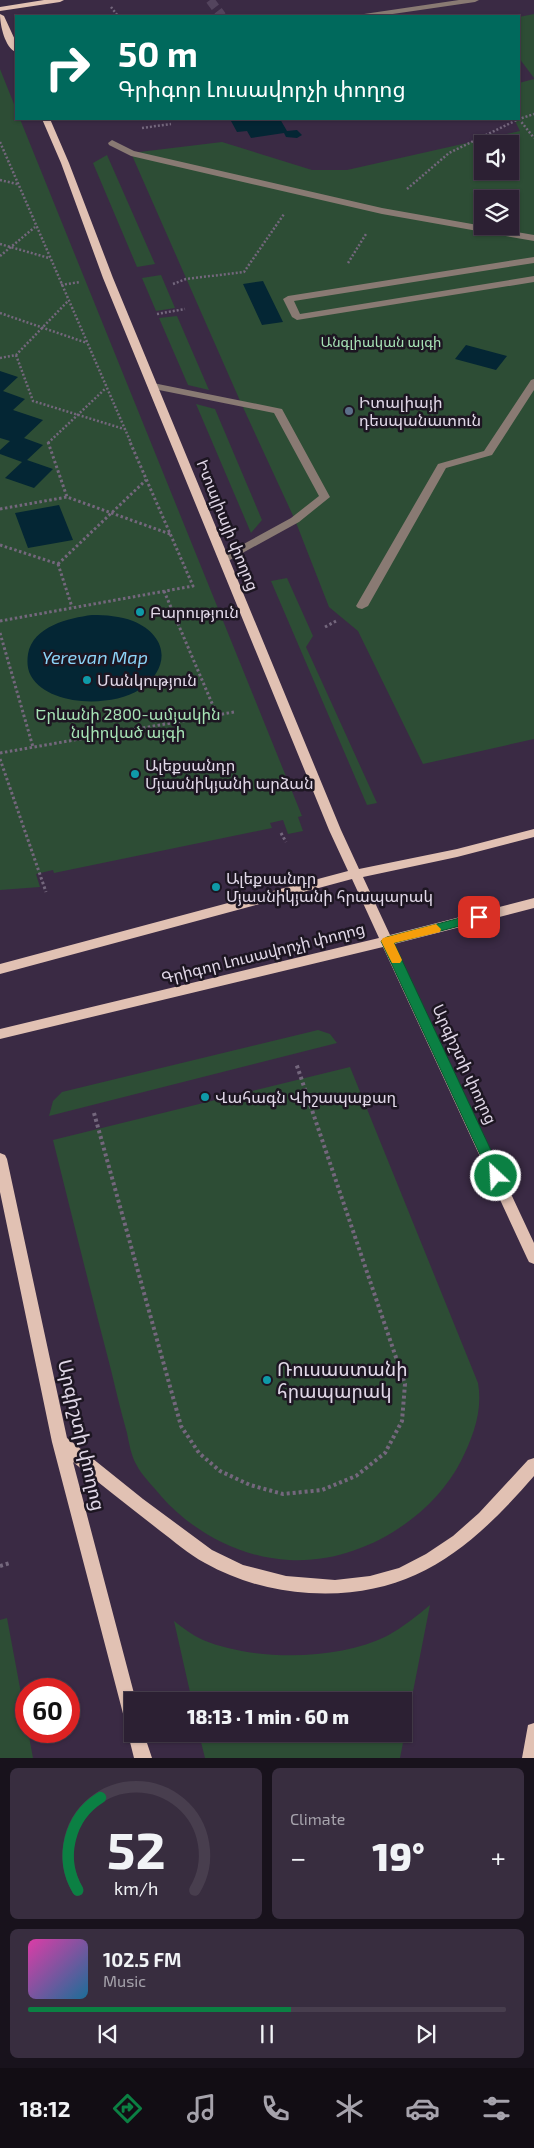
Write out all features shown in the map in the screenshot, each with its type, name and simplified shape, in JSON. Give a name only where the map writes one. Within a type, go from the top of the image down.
[{"type":"main road","points":[[0,9],[60,0]]},
{"type":"main road","points":[[0,16],[15,48]]},
{"type":"main road","name":"Իտալիայի փողոց","points":[[46,120],[335,830],[387,941]]},
{"type":"main road","points":[[0,969],[355,874],[457,853],[534,834]]},
{"type":"main road","name":"Գրիգոր Լուսավորչի փողոց","points":[[0,1034],[387,941],[534,903]]},
{"type":"main road","name":"Արգիշտի փողոց","points":[[387,941],[534,1258]]},
{"type":"main road","name":"Արգիշտի փողոց","points":[[0,1159],[60,1442],[125,1692]]},
{"type":"main road","points":[[60,1442],[150,1514],[213,1559],[257,1576],[317,1588],[370,1585],[419,1567],[462,1539],[483,1522],[504,1501],[534,1464]]},
{"type":"main road","points":[[531,1758],[534,1731]]},
{"type":"main road","points":[[138,1742],[143,1758]]},
{"type":"street","points":[[422,0],[428,7]]},
{"type":"street","points":[[371,15],[475,0]]},
{"type":"street","points":[[112,143],[131,152],[300,192],[382,210],[534,238]]},
{"type":"street","points":[[534,260],[288,299],[297,317],[534,279]]},
{"type":"street","points":[[362,606],[442,466],[488,453],[534,382]]},
{"type":"street","points":[[153,386],[278,411],[325,497],[295,520],[224,560]]},
{"type":"path","points":[[111,7],[117,15]]},
{"type":"path","points":[[520,120],[534,138]]},
{"type":"path","points":[[137,128],[171,124]]},
{"type":"path","points":[[0,142],[193,586],[0,621]]},
{"type":"path","points":[[0,159],[6,155]]},
{"type":"path","points":[[0,180],[17,184]]},
{"type":"path","points":[[173,284],[186,280],[244,272],[300,192]]},
{"type":"path","points":[[0,256],[36,226]]},
{"type":"path","points":[[0,244],[50,258]]},
{"type":"path","points":[[61,285],[68,284]]},
{"type":"path","points":[[0,358],[16,355],[68,301]]},
{"type":"path","points":[[0,308],[1,313],[87,343]]},
{"type":"path","points":[[158,314],[185,310]]},
{"type":"path","points":[[16,355],[33,401],[124,429]]},
{"type":"path","points":[[67,497],[48,442],[106,388]]},
{"type":"path","points":[[58,564],[146,480]]},
{"type":"path","points":[[0,508],[67,497],[170,534]]},
{"type":"path","points":[[0,545],[58,564]]},
{"type":"path","points":[[58,564],[72,607]]},
{"type":"path","points":[[164,591],[217,715]]},
{"type":"path","points":[[0,633],[33,747]]},
{"type":"path","points":[[0,753],[234,712]]},
{"type":"path","points":[[0,759],[46,892]]},
{"type":"path","points":[[281,832],[286,842]]},
{"type":"path","points":[[94,1113],[181,1426],[200,1452],[220,1471],[250,1485],[283,1494],[322,1490],[356,1476],[385,1453],[402,1421],[405,1384],[296,1063]]},
{"type":"path","points":[[0,1566],[10,1563]]},
{"type":"green space","points":[[534,14],[534,78],[520,59],[520,17]]},
{"type":"green space","name":"Երևանի 2800-ամյակին նվիրված այգի","points":[[0,69],[15,106],[15,120],[20,120],[302,816],[298,817],[303,831],[288,834],[283,820],[270,823],[272,828],[54,873],[53,870],[36,874],[40,887],[0,890]]},
{"type":"green space","name":"Անգլիական այգի","points":[[534,79],[534,739],[423,764],[358,631],[329,607],[295,520],[241,403],[131,153],[222,142],[312,170],[347,170],[474,141],[474,180],[519,180],[519,135],[502,135],[520,131],[514,120],[520,120],[520,83]]},
{"type":"green space","points":[[107,155],[155,264],[137,267],[93,163]]},
{"type":"green space","points":[[161,275],[175,308],[156,311],[142,278]]},
{"type":"green space","points":[[177,316],[209,390],[188,385],[159,318]]},
{"type":"green space","points":[[196,404],[215,409],[262,520],[251,533]]},
{"type":"green space","points":[[287,578],[313,636],[306,647],[377,803],[367,805],[271,581]]},
{"type":"green space","points":[[318,1030],[330,1034],[337,1043],[49,1116],[53,1101],[62,1092]]},
{"type":"green space","points":[[350,1067],[478,1383],[478,1414],[473,1433],[461,1461],[447,1483],[431,1502],[411,1520],[365,1546],[340,1555],[315,1559],[289,1560],[271,1558],[219,1541],[187,1521],[161,1496],[141,1473],[136,1464],[130,1449],[53,1140]]},
{"type":"green space","points":[[430,1605],[412,1697],[412,1692],[190,1692],[174,1621],[199,1638],[223,1647],[270,1655],[295,1655],[320,1654],[367,1644],[387,1636]]},
{"type":"green space","points":[[7,1618],[18,1678],[15,1678],[15,1743],[30,1743],[33,1758],[0,1758],[0,1620]]},
{"type":"green space","points":[[201,1742],[403,1742],[400,1758],[205,1758]]},
{"type":"water","points":[[281,120],[287,131],[297,130],[302,135],[297,138],[286,137],[284,133],[251,138],[247,131],[237,132],[231,121]]},
{"type":"water","points":[[263,281],[283,322],[262,325],[243,284]]},
{"type":"water","points":[[466,345],[507,356],[496,370],[455,359]]},
{"type":"water","points":[[0,371],[18,377],[3,391],[25,399],[13,410],[43,420],[24,438],[43,445],[27,460],[53,469],[34,488],[5,478],[22,462],[0,454],[0,450],[10,441],[0,438]]},
{"type":"water","points":[[59,505],[73,540],[28,548],[15,513]]},
{"type":"water","name":"Yerevan Map","points":[[92,615],[123,618],[145,627],[154,635],[162,653],[161,663],[157,672],[139,690],[127,696],[113,699],[82,701],[66,699],[52,694],[40,686],[31,676],[28,654],[31,644],[44,630],[53,625],[73,618]]},
{"type":"tunnel","points":[[210,0],[221,15]]},
{"type":"slow traffic","points":[[396,960],[387,941],[436,929]]},
{"type":"place","name":"Իտալիայի դեսպանատուն","points":[[349,411]]},
{"type":"place","name":"Բարություն","points":[[140,612]]},
{"type":"place","name":"Մանկություն","points":[[87,680]]},
{"type":"place","name":"Ալեքսանդր Մյասնիկյանի արձան","points":[[135,774]]},
{"type":"place","name":"Ալեքսանդր Մյասնիկյանի հրապարակ","points":[[216,887]]},
{"type":"place","name":"Վահագն Վիշապաքաղ","points":[[205,1097]]},
{"type":"place","name":"Ռուսաստանի հրապարակ","points":[[267,1380]]},
{"type":"route","points":[[479,917],[387,941],[496,1176]]}]
